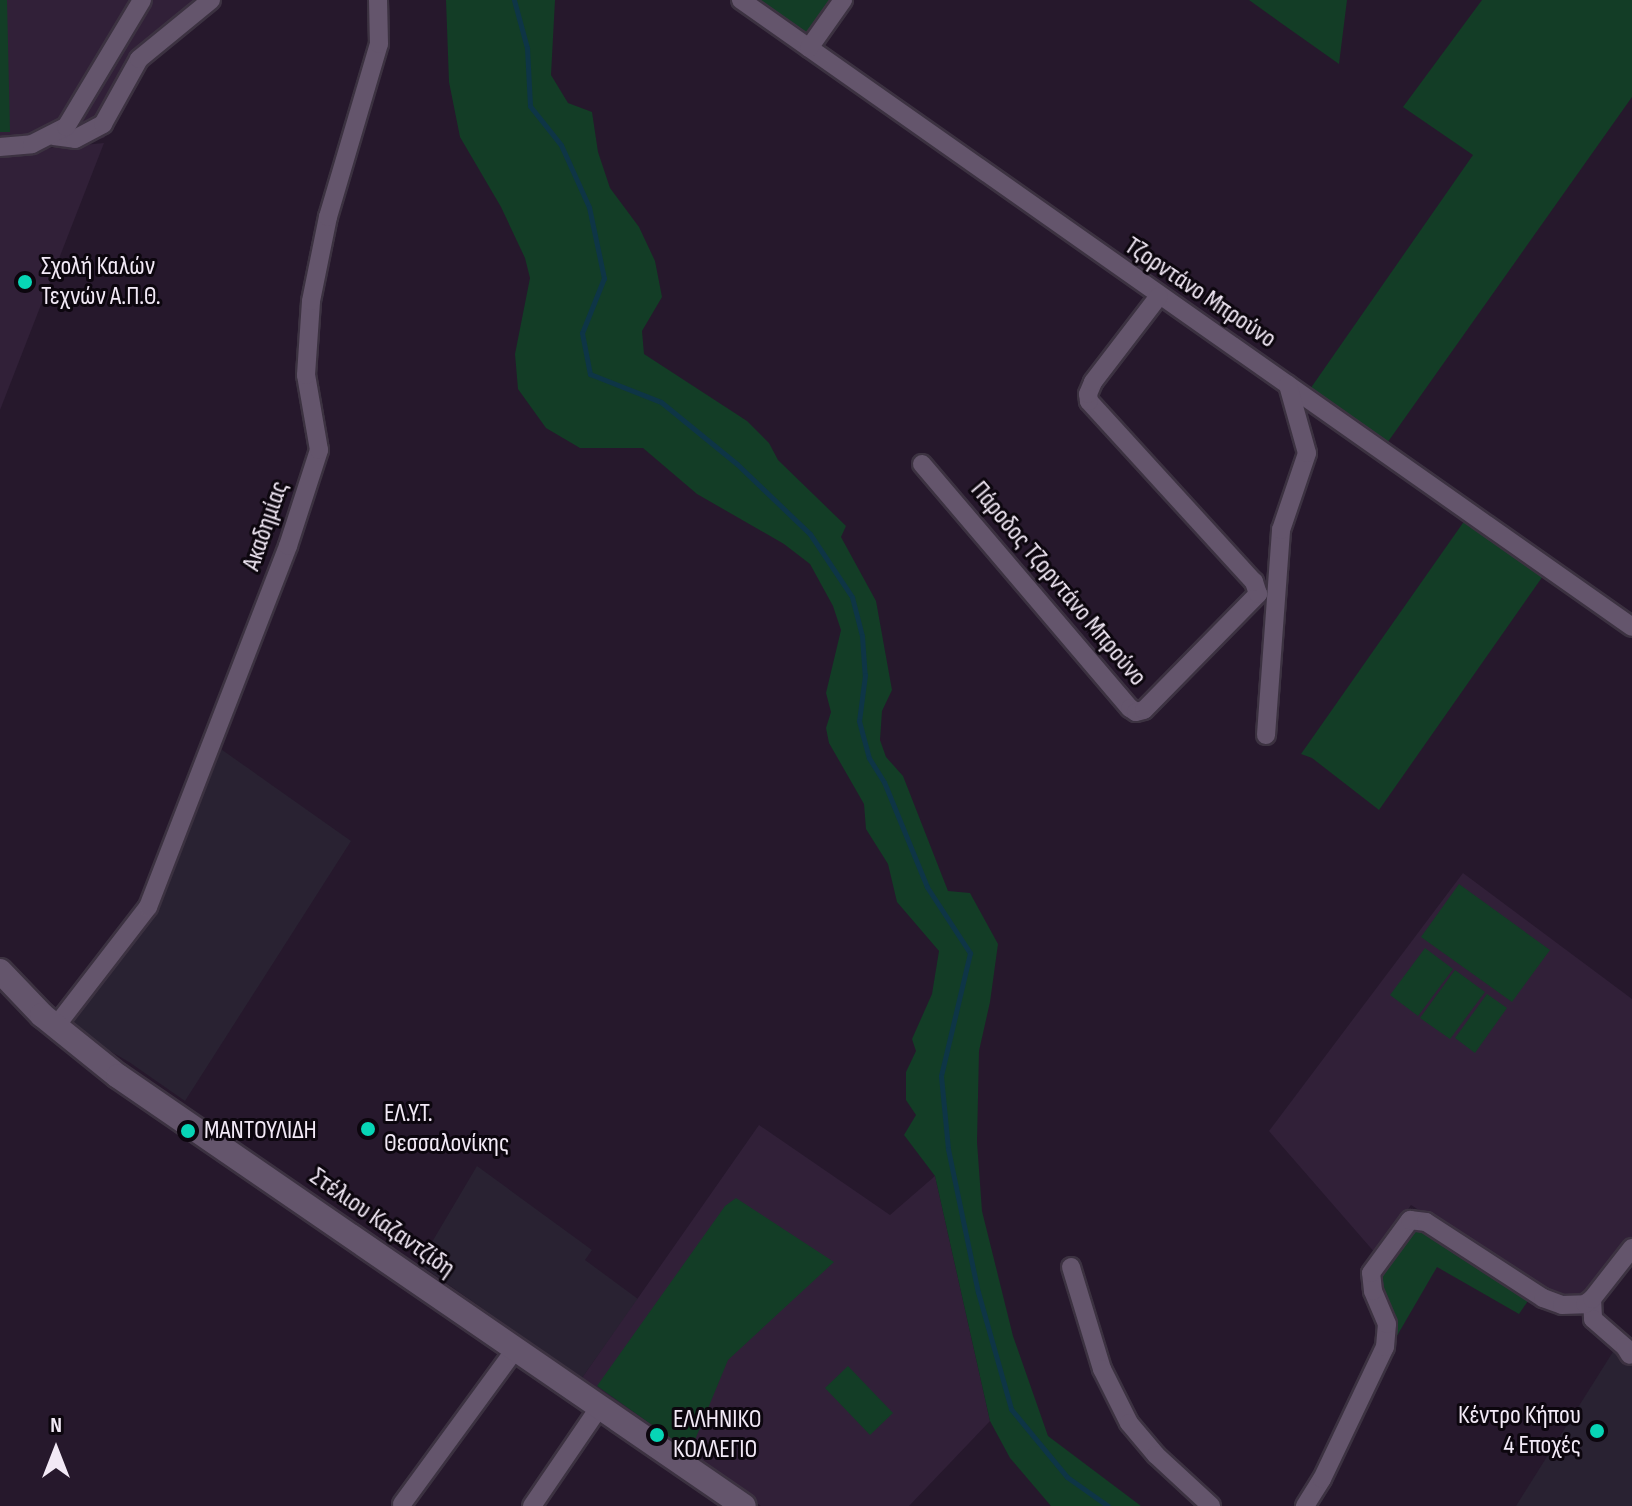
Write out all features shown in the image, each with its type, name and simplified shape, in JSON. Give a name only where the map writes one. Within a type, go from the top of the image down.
[{"type":"main road","name":"Στέλιου Καζαντζίδη","points":[[0,971],[56,1026],[118,1076],[601,1405],[742,1506]]},
{"type":"street","points":[[0,147],[32,144],[54,136],[66,127],[142,0]]},
{"type":"street","points":[[54,136],[75,139],[103,124],[139,59],[211,0]]},
{"type":"street","name":"Ακαδημίας","points":[[56,1026],[148,907],[288,546],[319,450],[306,375],[311,301],[328,217],[379,44],[378,0]]},
{"type":"street","name":"Τζορντάνο Μπρούνο","points":[[741,0],[1632,627]]},
{"type":"street","points":[[809,48],[843,0]]},
{"type":"street","name":"Πάροδος Τζορντάνο Μπρούνο","points":[[922,464],[1130,708],[1144,710],[1258,594],[1254,582],[1089,401],[1088,394],[1093,382],[1159,296]]},
{"type":"street","points":[[1266,735],[1281,530],[1307,453],[1288,385]]},
{"type":"street","points":[[1305,1506],[1322,1479],[1385,1347],[1387,1324],[1373,1291],[1371,1273],[1410,1220],[1426,1222],[1543,1298],[1562,1305],[1585,1304],[1592,1299],[1632,1248]]},
{"type":"street","points":[[1071,1267],[1098,1358],[1129,1423],[1156,1455],[1211,1506]]},
{"type":"street","points":[[1592,1299],[1593,1319],[1630,1355]]},
{"type":"street","points":[[402,1504],[516,1348]]},
{"type":"street","points":[[532,1506],[601,1405]]},
{"type":"shaded area","points":[[0,0],[219,0],[145,61],[104,138],[75,143],[0,141]]},
{"type":"shaded area","name":"Σχολή Καλών Τεχνών Α.Π.Θ.","points":[[104,143],[0,410],[0,153]]},
{"type":"shaded area","points":[[218,747],[351,841],[185,1101],[129,1062],[68,1027],[158,907]]},
{"type":"shaded area","points":[[1463,873],[1632,999],[1632,1241],[1582,1300],[1551,1294],[1411,1205],[1376,1254],[1269,1131]]},
{"type":"shaded area","points":[[759,1125],[890,1215],[935,1176],[990,1421],[909,1506],[761,1506],[582,1378]]},
{"type":"shaded area","points":[[477,1166],[592,1250],[585,1260],[638,1299],[582,1378],[419,1264]]},
{"type":"shaded area","name":"Κέντρο Κήπου 4 Εποχές","points":[[1616,1347],[1632,1357],[1632,1506],[1516,1506]]},
{"type":"green space","points":[[0,0],[7,0],[10,132],[0,132]]},
{"type":"green space","points":[[446,0],[555,0],[551,75],[568,103],[592,112],[598,152],[610,188],[639,227],[655,261],[662,297],[642,331],[644,354],[747,421],[769,443],[778,460],[846,526],[841,537],[876,601],[892,690],[882,711],[880,740],[886,757],[903,776],[948,891],[970,893],[998,944],[979,1051],[977,1142],[982,1211],[1013,1336],[1048,1436],[1141,1506],[1051,1506],[1010,1458],[990,1421],[935,1176],[904,1135],[916,1115],[906,1100],[906,1072],[916,1051],[912,1039],[932,994],[939,951],[897,902],[888,864],[866,829],[864,804],[829,743],[826,728],[831,712],[826,693],[841,630],[833,606],[810,564],[784,544],[697,494],[643,448],[580,448],[546,428],[518,389],[515,354],[530,278],[525,258],[501,207],[460,137],[449,82]]},
{"type":"green space","points":[[751,0],[838,0],[810,40]]},
{"type":"green space","points":[[1249,0],[1347,0],[1339,64],[1281,23]]},
{"type":"green space","points":[[1482,0],[1632,0],[1632,97],[1385,446],[1308,392],[1473,155],[1403,107]]},
{"type":"green space","points":[[1465,520],[1543,576],[1379,810],[1312,758],[1301,754]]},
{"type":"green space","points":[[1459,884],[1550,950],[1512,1002],[1421,937]]},
{"type":"green space","points":[[1425,948],[1453,969],[1418,1016],[1390,995]]},
{"type":"green space","points":[[1455,970],[1485,992],[1450,1039],[1420,1018]]},
{"type":"green space","points":[[1487,994],[1507,1008],[1475,1053],[1455,1038]]},
{"type":"green space","points":[[736,1198],[834,1262],[728,1360],[690,1452],[597,1386],[725,1206]]},
{"type":"green space","points":[[1416,1224],[1530,1298],[1519,1314],[1437,1267],[1394,1341],[1396,1325],[1377,1272]]},
{"type":"green space","points":[[848,1366],[893,1413],[870,1435],[825,1388]]},
{"type":"waterway","points":[[514,0],[527,48],[530,106],[561,145],[589,207],[604,278],[582,333],[590,374],[661,402],[737,464],[810,534],[852,597],[862,636],[865,675],[859,721],[869,758],[884,782],[927,887],[970,953],[941,1076],[948,1149],[978,1292],[1011,1409],[1067,1477],[1108,1506]]},
{"type":"place","name":"Σχολή Καλών Τεχνών Α.Π.Θ.","points":[[25,282]]},
{"type":"place","name":"ΕΛ.Υ.Τ. Θεσσαλονίκης","points":[[368,1129]]},
{"type":"place","name":"ΜΑΝΤΟΥΛΙΔΗ","points":[[188,1131]]},
{"type":"place","name":"Κέντρο Κήπου 4 Εποχές","points":[[1597,1431]]},
{"type":"place","name":"ΕΛΛΗΝΙΚΟ ΚΟΛΛΕΓΙΟ","points":[[657,1435]]}]
